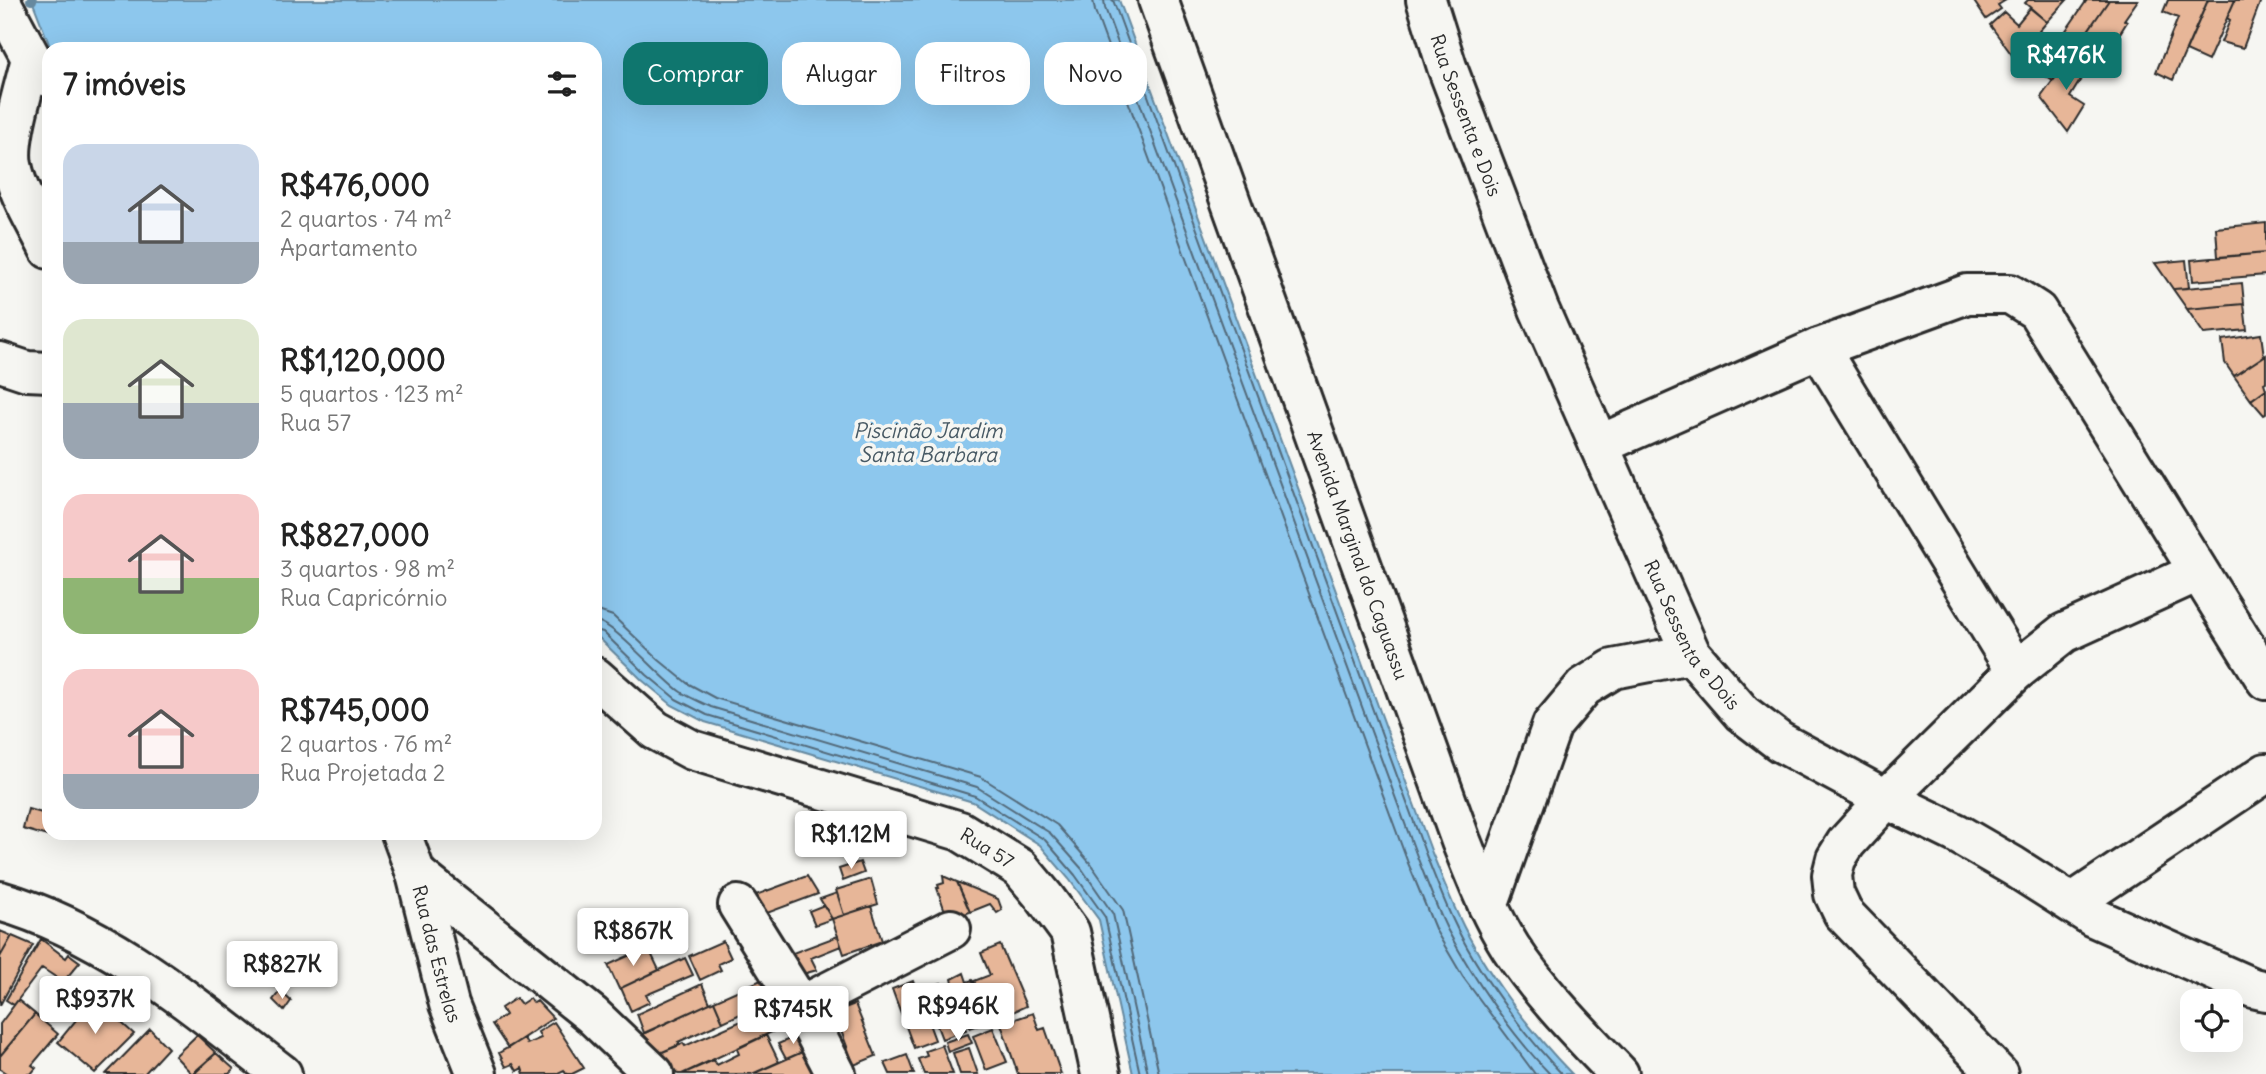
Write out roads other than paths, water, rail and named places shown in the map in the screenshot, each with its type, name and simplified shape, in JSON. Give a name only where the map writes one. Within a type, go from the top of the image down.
[{"type":"street","name":"Avenida Marginal do Caguassu","points":[[1158,0],[1461,841],[1488,906],[1511,948],[1563,1015],[1619,1074]]},
{"type":"street","name":"Rua Sessenta e Dois","points":[[1426,0],[1447,67],[1539,309],[1691,654],[1742,713],[1780,742],[1956,834],[2013,866],[2093,917],[2253,988],[2266,991]]},
{"type":"street","points":[[24,42],[11,162],[18,186],[42,235]]},
{"type":"street","points":[[1599,445],[1819,348],[1967,294],[2010,295],[2037,311],[2266,680]]},
{"type":"street","points":[[1819,348],[2016,671]]},
{"type":"street","points":[[0,362],[27,371],[42,372]]},
{"type":"street","points":[[1998,1074],[1843,913],[1835,894],[1832,875],[1836,859],[1846,843],[1886,799],[2016,671],[2064,633],[2198,572]]},
{"type":"street","points":[[1488,906],[1552,725],[1584,687],[1613,669],[1691,654]]},
{"type":"street","name":"Rua 57","points":[[602,683],[655,730],[692,750],[960,831],[1020,868],[1070,932],[1101,1074]]},
{"type":"street","points":[[2072,903],[2266,773]]},
{"type":"street","name":"Rua das Estrelas","points":[[404,840],[416,874],[449,1004],[477,1074]]},
{"type":"street","points":[[416,874],[592,1015],[654,1074]]},
{"type":"street","points":[[0,901],[70,928],[122,955],[282,1074]]},
{"type":"street","points":[[738,905],[801,1006],[836,1074]]},
{"type":"street","points":[[801,1006],[951,929]]},
{"type":"water","name":"Piscinão Jardim Santa Barbara","points":[[32,0],[1119,0],[1134,42],[1044,42],[1044,105],[1147,105],[1147,76],[1448,893],[1469,938],[1495,979],[1525,1020],[1572,1074],[1133,1074],[1099,920],[1040,845],[973,802],[705,722],[672,705],[602,641],[602,42],[48,42]]}]
